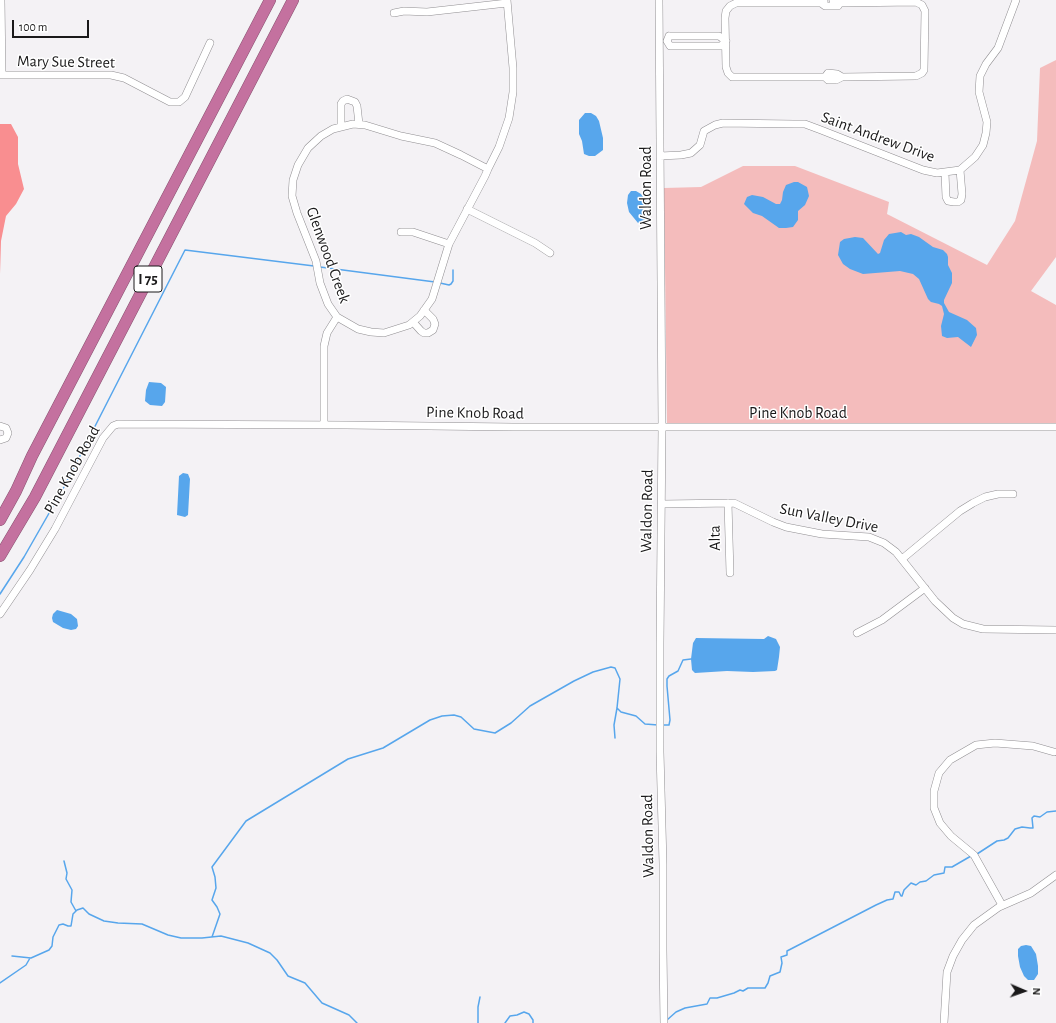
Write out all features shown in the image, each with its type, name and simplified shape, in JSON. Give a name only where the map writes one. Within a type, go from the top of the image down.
[{"type":"highway","name":"I 75","points":[[0,520],[270,0]]},
{"type":"highway","name":"I 75","points":[[0,556],[35,497],[293,0]]},
{"type":"street","points":[[1,0],[1,75]]},
{"type":"street","name":"Waldon Road","points":[[659,0],[662,427],[660,752],[663,864],[664,1023]]},
{"type":"street","points":[[833,0],[840,3],[916,2],[922,5],[925,11],[924,70],[922,73],[916,76],[842,77],[836,80],[828,80],[825,77],[732,78],[728,73],[726,67],[726,11],[730,6],[736,3],[823,2],[826,6],[838,6],[840,3]]},
{"type":"street","name":"Saint Andrew Drive","points":[[660,156],[690,153],[700,145],[704,131],[715,125],[805,124],[924,170],[945,173],[960,170],[976,157],[983,144],[987,122],[978,92],[980,76],[986,64],[998,48],[1016,0]]},
{"type":"street","points":[[394,13],[404,11],[427,12],[507,2]]},
{"type":"street","name":"Glenwood Creek","points":[[488,169],[435,143],[401,136],[359,124],[333,129],[321,136],[308,148],[298,165],[293,180],[292,196],[316,261],[328,304],[337,317],[358,329],[384,333],[404,327],[412,322],[432,299],[449,244],[488,169],[499,147],[509,118],[513,92],[507,2]]},
{"type":"street","points":[[667,41],[669,36],[719,36],[726,41]]},
{"type":"street","points":[[659,41],[667,41]]},
{"type":"street","points":[[667,41],[670,46],[721,46],[726,41]]},
{"type":"street","name":"Mary Sue Street","points":[[1,75],[111,75],[124,78],[170,102],[179,102],[184,97],[210,44]]},
{"type":"street","points":[[341,127],[341,104],[343,101],[348,99],[355,102],[357,106],[359,124]]},
{"type":"street","points":[[945,173],[946,197],[948,200],[958,202],[961,200],[962,194],[960,170]]},
{"type":"street","points":[[467,209],[550,253]]},
{"type":"street","points":[[401,232],[413,232],[449,244]]},
{"type":"street","points":[[412,322],[424,333],[428,333],[433,330],[435,324],[433,319],[424,310]]},
{"type":"street","points":[[324,425],[324,346],[327,333],[337,317]]},
{"type":"street","name":"Pine Knob Road","points":[[0,614],[30,570],[55,529],[103,438],[113,426],[128,424],[513,428],[1056,427]]},
{"type":"street","points":[[0,426],[6,428],[8,433],[6,438],[0,440]]},
{"type":"street","points":[[902,559],[954,516],[973,503],[985,497],[998,494],[1013,494]]},
{"type":"street","name":"Alta","points":[[728,503],[730,573]]},
{"type":"street","name":"Sun Valley Drive","points":[[662,504],[734,503],[786,527],[822,534],[854,535],[873,538],[884,543],[896,552],[944,611],[963,624],[974,628],[997,630],[1056,630]]},
{"type":"street","points":[[857,633],[882,620],[925,588]]},
{"type":"street","points":[[1002,905],[974,855],[951,836],[940,823],[934,808],[934,790],[939,773],[950,760],[976,745],[995,743],[1033,746],[1054,752]]},
{"type":"street","points":[[944,1023],[947,972],[953,956],[962,940],[974,924],[1002,905],[1031,893],[1056,875]]},
{"type":"shaded area","points":[[1056,60],[1056,257],[1031,291],[1056,305],[1056,425],[667,424],[664,188],[701,187],[743,166],[795,166],[889,202],[887,214],[987,265],[1015,221],[1037,141],[1040,68]]},
{"type":"shaded area","points":[[0,124],[11,124],[18,137],[18,164],[24,189],[16,204],[6,216],[1,241],[0,274]]},
{"type":"water","points":[[585,113],[591,113],[596,116],[599,121],[603,138],[603,150],[595,156],[584,154],[582,141],[579,134],[579,120]]},
{"type":"water","points":[[798,182],[807,187],[809,196],[805,205],[798,211],[798,220],[793,227],[779,228],[762,216],[753,213],[744,204],[747,197],[752,195],[763,197],[776,204],[780,204],[786,185]]},
{"type":"water","points":[[631,191],[636,191],[641,194],[646,201],[648,208],[647,219],[643,224],[638,223],[629,212],[627,203],[628,195]]},
{"type":"water","points":[[901,232],[906,235],[911,234],[919,237],[933,247],[943,250],[947,254],[948,265],[952,273],[952,283],[944,303],[949,312],[967,320],[976,328],[977,335],[971,347],[958,337],[947,338],[942,336],[941,326],[944,314],[942,306],[931,302],[928,299],[919,279],[913,274],[900,271],[863,274],[850,269],[843,264],[838,255],[840,242],[844,239],[855,237],[863,238],[878,254],[880,253],[884,240],[889,234]]},
{"type":"water","points":[[149,382],[161,383],[166,387],[165,402],[162,406],[150,405],[145,401],[146,390]]},
{"type":"water","points":[[183,473],[188,474],[190,479],[188,515],[185,517],[177,515],[179,476]]},
{"type":"water","points":[[57,610],[71,614],[77,619],[78,626],[76,629],[71,630],[63,628],[53,622],[53,614]]},
{"type":"water","points":[[768,636],[776,639],[780,647],[777,670],[775,671],[695,673],[692,670],[691,659],[693,643],[696,638],[764,639]]},
{"type":"water","points":[[1021,946],[1031,946],[1036,954],[1038,974],[1034,980],[1028,980],[1024,976],[1020,967],[1018,949]]},
{"type":"waterway","points":[[0,594],[24,557],[64,487],[185,250],[314,266]]},
{"type":"waterway","points":[[320,267],[435,282]]},
{"type":"waterway","points":[[440,283],[451,284],[453,281],[453,270]]},
{"type":"waterway","points":[[661,725],[669,725],[670,720],[667,679],[669,676],[678,671],[683,660],[691,659]]},
{"type":"waterway","points":[[212,937],[220,914],[212,900],[216,888],[212,867],[246,821],[348,759],[383,748],[430,720],[442,716],[454,715],[461,717],[474,729],[495,733],[511,723],[530,706],[574,681],[593,672],[611,667],[615,668],[620,679],[614,725],[615,738]]},
{"type":"waterway","points":[[617,708],[621,712],[636,716],[645,724],[658,725]]},
{"type":"waterway","points":[[977,854],[997,841],[1008,838],[1015,829],[1022,827],[1033,828],[1032,818],[1034,816],[1040,817],[1047,812],[1056,811]]},
{"type":"waterway","points":[[667,1020],[676,1012],[685,1008],[707,1004],[710,998],[717,998],[740,990],[743,991],[748,988],[765,988],[770,976],[780,972],[782,963],[781,957],[787,955],[787,951],[876,905],[893,899],[895,892],[899,892],[902,896],[904,890],[911,883],[916,885],[920,882],[926,881],[934,875],[944,873],[945,867],[952,867],[971,856]]},
{"type":"waterway","points":[[64,861],[67,873],[66,879],[72,890],[71,902],[76,911]]},
{"type":"waterway","points":[[12,956],[31,958],[49,950],[52,946],[53,937],[59,925],[63,924],[71,926],[73,914],[77,910],[83,908],[89,914],[104,921],[142,924],[168,935],[181,938],[221,936],[248,943],[270,953],[288,976],[305,983],[322,1003],[349,1015],[357,1023]]},
{"type":"waterway","points":[[0,983],[26,965],[30,958]]},
{"type":"waterway","points":[[478,1023],[478,1007],[480,997]]},
{"type":"waterway","points":[[505,1023],[510,1016],[524,1012],[529,1014],[533,1020],[533,1023]]}]
